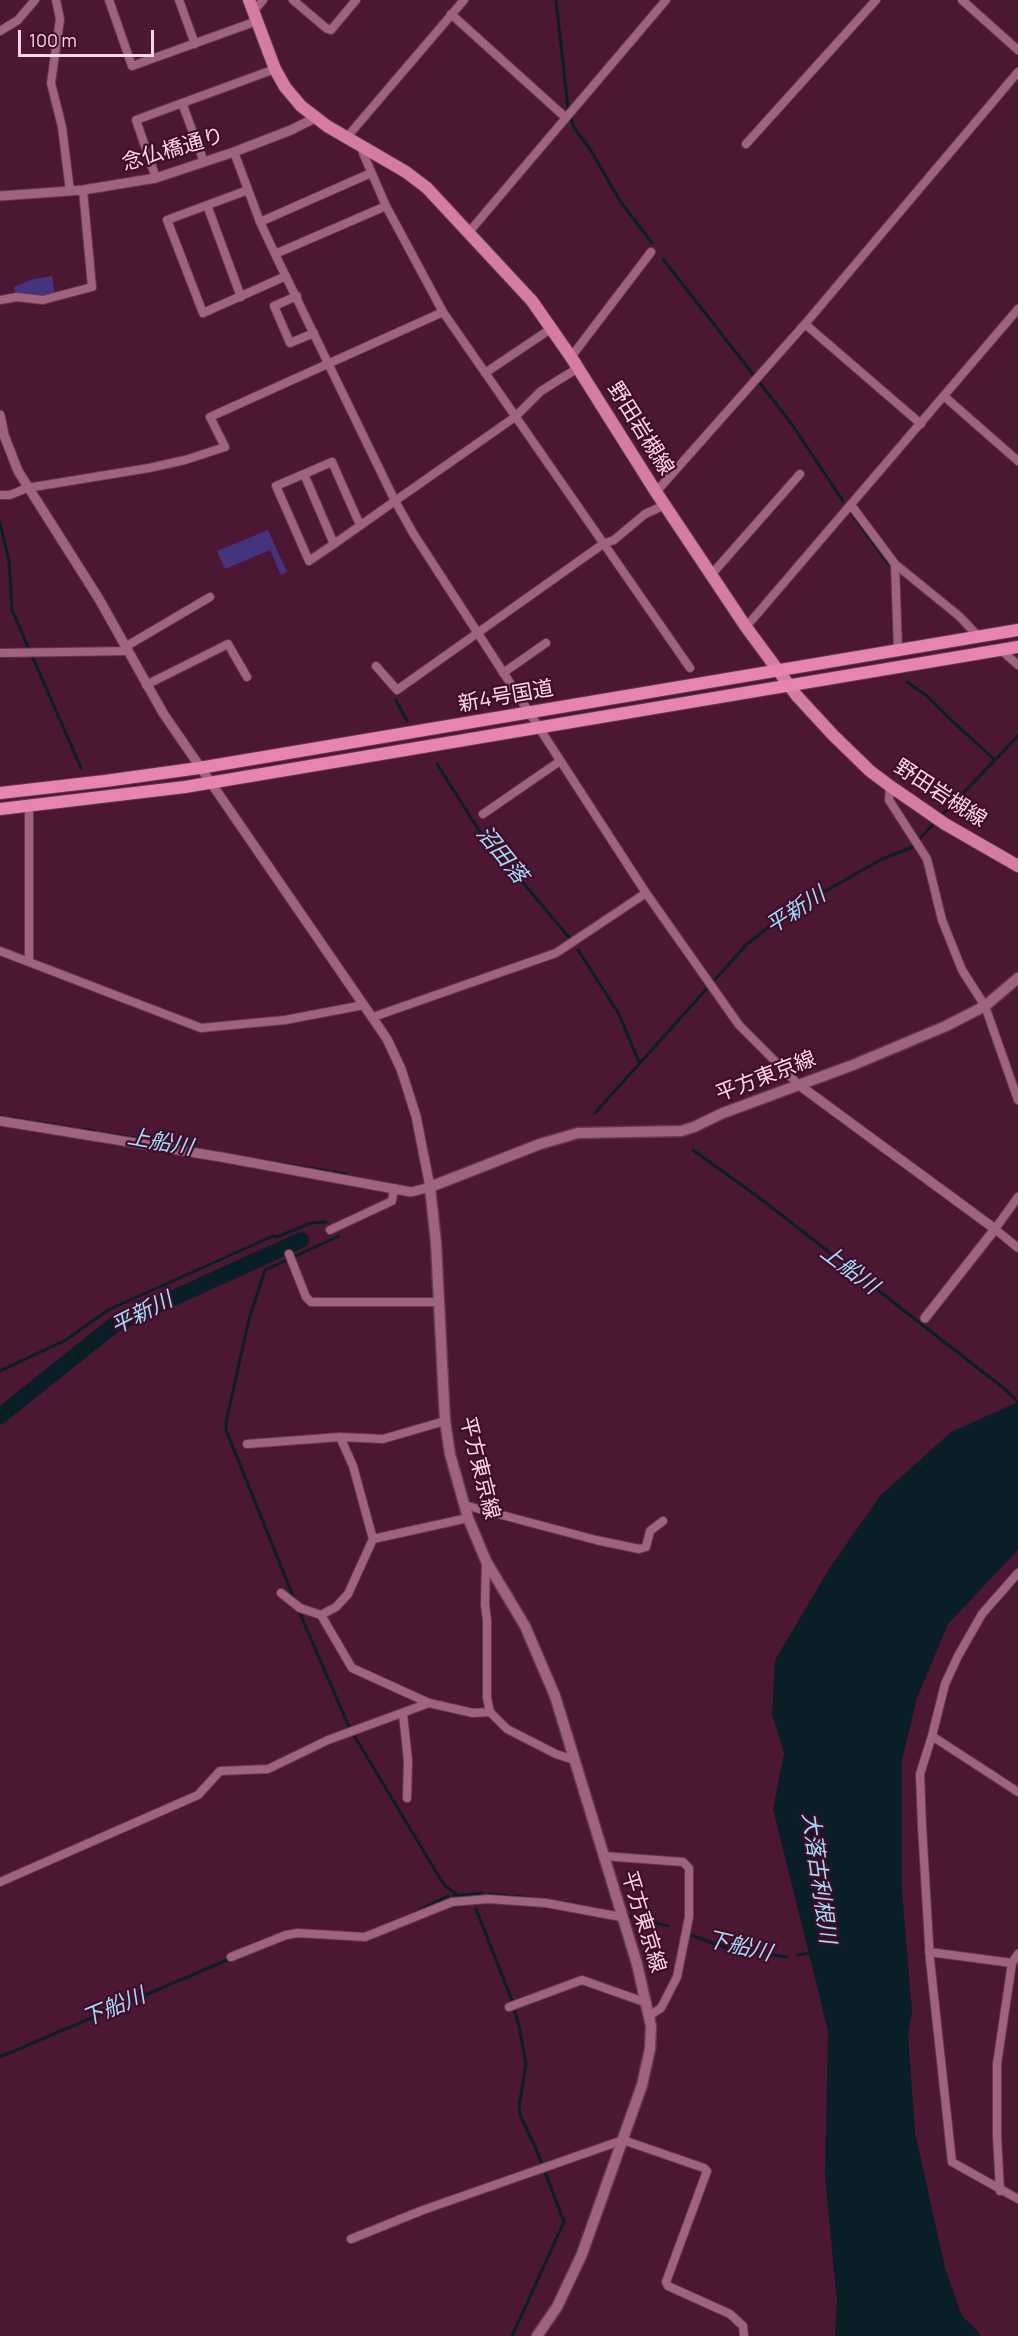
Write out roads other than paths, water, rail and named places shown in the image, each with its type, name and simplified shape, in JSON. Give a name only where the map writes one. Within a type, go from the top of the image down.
[{"type":"highway","name":"新4号国道","points":[[0,793],[200,768],[1018,630]]},
{"type":"highway","name":"新4号国道","points":[[0,809],[210,782],[1018,647]]},
{"type":"main road","name":"野田岩槻線","points":[[253,11],[275,69],[285,87],[315,118],[406,172],[427,188],[524,292],[552,328],[656,492],[746,627],[789,686],[833,735],[890,786],[1018,866]]},
{"type":"main road","name":"平方東京線","points":[[537,2336],[557,2307],[582,2254],[642,2085],[650,2049],[649,2016],[574,1760],[542,1664],[525,1626],[486,1561],[468,1518],[450,1454],[445,1421],[440,1302],[430,1187],[540,1144],[578,1132],[681,1131],[853,1065],[946,1026],[985,1006],[1018,978]]},
{"type":"street","points":[[0,32],[18,20],[35,0]]},
{"type":"street","points":[[56,0],[60,19],[51,82],[62,127],[70,191]]},
{"type":"street","points":[[109,0],[132,66],[195,44],[253,11],[263,0]]},
{"type":"street","points":[[179,0],[195,44]]},
{"type":"street","points":[[293,0],[330,30],[356,0]]},
{"type":"street","points":[[347,137],[464,0]]},
{"type":"street","points":[[469,232],[666,0]]},
{"type":"street","points":[[746,144],[876,0]]},
{"type":"street","points":[[962,0],[1018,50]]},
{"type":"street","points":[[451,14],[565,117]]},
{"type":"street","points":[[156,178],[135,120],[275,69]]},
{"type":"street","points":[[656,492],[805,324],[1018,72]]},
{"type":"street","points":[[182,103],[204,162]]},
{"type":"street","name":"念仏橋通り","points":[[0,196],[83,190],[156,178],[234,152],[315,118]]},
{"type":"street","points":[[363,146],[363,153],[386,206],[443,312],[690,668]]},
{"type":"street","points":[[234,152],[275,255],[395,501],[478,634],[646,893],[711,986],[739,1025],[799,1085],[1018,1248]]},
{"type":"street","points":[[260,222],[371,173]]},
{"type":"street","points":[[0,300],[18,297],[43,300],[92,287],[83,190]]},
{"type":"street","points":[[248,190],[167,220],[203,313],[286,276]]},
{"type":"street","points":[[207,205],[241,297]]},
{"type":"street","points":[[275,255],[386,206]]},
{"type":"street","points":[[571,357],[651,252]]},
{"type":"street","points":[[297,297],[274,306],[290,343],[314,333]]},
{"type":"street","points":[[746,627],[1018,309]]},
{"type":"street","points":[[0,495],[10,495],[27,488],[149,468],[185,460],[225,447],[210,417],[443,312]]},
{"type":"street","points":[[805,324],[921,424]]},
{"type":"street","points":[[485,373],[552,328]]},
{"type":"street","points":[[360,525],[332,462],[276,486],[309,561],[515,417],[541,391],[578,368]]},
{"type":"street","points":[[945,397],[1018,461]]},
{"type":"street","points":[[0,415],[11,453],[27,488],[99,599],[146,685],[200,768],[387,1039],[401,1069],[416,1116],[430,1187],[411,1192],[221,1157],[0,1121]]},
{"type":"street","points":[[304,474],[334,544]]},
{"type":"street","points":[[711,575],[800,474]]},
{"type":"street","points":[[376,666],[397,690],[603,544],[614,540],[645,514],[665,505]]},
{"type":"street","points":[[851,505],[895,564],[959,616],[979,637]]},
{"type":"street","points":[[895,564],[898,650]]},
{"type":"street","points":[[0,653],[126,649],[210,597]]},
{"type":"street","points":[[503,673],[546,643]]},
{"type":"street","points":[[146,685],[228,644],[247,677]]},
{"type":"street","points":[[1001,650],[1018,665]]},
{"type":"street","points":[[483,814],[560,761]]},
{"type":"street","points":[[890,786],[890,800],[927,859],[942,921],[962,970],[985,1006],[1018,1100]]},
{"type":"street","points":[[28,806],[29,962]]},
{"type":"street","points":[[373,1017],[556,953],[646,893]]},
{"type":"street","points":[[0,951],[201,1028],[285,1020],[364,1005]]},
{"type":"street","points":[[330,1230],[392,1201],[394,1188]]},
{"type":"street","points":[[925,1318],[1018,1197]]},
{"type":"street","points":[[289,1254],[306,1297],[311,1302],[440,1302]]},
{"type":"street","points":[[248,1444],[340,1437],[383,1439],[445,1421]]},
{"type":"street","points":[[321,1615],[341,1604],[348,1594],[373,1539],[353,1466],[340,1437]]},
{"type":"street","points":[[464,1505],[639,1549],[646,1547],[650,1531],[663,1521]]},
{"type":"street","points":[[373,1539],[468,1518]]},
{"type":"street","points":[[486,1561],[484,1594],[487,1620],[487,1698],[490,1712],[507,1729],[555,1754],[574,1760]]},
{"type":"street","points":[[1018,1573],[982,1614],[958,1656],[945,1684],[920,1774],[929,1952],[952,2162],[1000,2191],[1018,2199]]},
{"type":"street","points":[[281,1593],[300,1608],[321,1615],[352,1668],[429,1703],[473,1713],[490,1712]]},
{"type":"street","points":[[0,1882],[198,1795],[220,1771],[268,1769],[328,1740],[429,1703]]},
{"type":"street","points":[[403,1714],[408,1761],[407,1798]]},
{"type":"street","points":[[932,1736],[1018,1792]]},
{"type":"street","points":[[603,1856],[683,1862],[689,1868],[689,1917],[677,1977],[661,2008],[649,2016]]},
{"type":"street","points":[[231,1957],[286,1935],[298,1933],[365,1938],[452,1902],[488,1899],[546,1903],[621,1917]]},
{"type":"street","points":[[929,1952],[1012,1963]]},
{"type":"street","points":[[1000,2191],[997,2064],[1012,1963],[1018,1954]]},
{"type":"street","points":[[509,2007],[582,1980],[647,2003]]},
{"type":"street","points":[[351,2239],[423,2210],[622,2140],[707,2170],[666,2282],[668,2286],[730,2314],[743,2326],[744,2336]]},
{"type":"water","name":"大落古利根川","points":[[1018,1402],[1018,1550],[948,1624],[917,1698],[902,1760],[902,1891],[912,2012],[908,2035],[915,2132],[945,2268],[962,2316],[979,2332],[980,2336],[835,2336],[837,2302],[825,2177],[828,2031],[773,1809],[784,1753],[772,1714],[775,1660],[831,1566],[880,1496],[951,1432]]},
{"type":"waterway","points":[[556,0],[568,108]]},
{"type":"waterway","points":[[571,118],[574,128],[590,149],[620,201],[652,243]]},
{"type":"waterway","points":[[663,259],[791,423],[843,501]]},
{"type":"waterway","points":[[852,514],[893,567]]},
{"type":"waterway","points":[[0,523],[9,561],[12,610],[81,768]]},
{"type":"waterway","points":[[907,682],[927,696],[995,760]]},
{"type":"waterway","name":"沼田落","points":[[396,700],[407,721]]},
{"type":"waterway","name":"平新川","points":[[940,817],[1018,736]]},
{"type":"waterway","name":"沼田落","points":[[437,764],[478,829],[572,941]]},
{"type":"waterway","name":"平新川","points":[[595,1113],[746,945],[782,916],[880,860],[912,847],[935,822]]},
{"type":"waterway","name":"沼田落","points":[[578,950],[619,1014],[639,1062]]},
{"type":"waterway","name":"上船川","points":[[10,1118],[29,1121]]},
{"type":"waterway","name":"上船川","points":[[36,1122],[72,1128]]},
{"type":"waterway","name":"上船川","points":[[80,1129],[94,1131]]},
{"type":"waterway","name":"上船川","points":[[102,1133],[184,1147]]},
{"type":"waterway","name":"上船川","points":[[693,1150],[757,1196],[1006,1390],[1018,1402]]},
{"type":"waterway","name":"上船川","points":[[265,1161],[328,1171]]},
{"type":"waterway","name":"上船川","points":[[334,1172],[347,1175]]},
{"type":"waterway","points":[[0,1371],[66,1340],[108,1310],[273,1236],[277,1237],[311,1223],[326,1222]]},
{"type":"waterway","points":[[295,1601],[226,1430],[226,1422],[249,1319],[265,1270],[339,1236]]},
{"type":"waterway","name":"平新川","points":[[0,1416],[114,1325],[301,1240]]},
{"type":"waterway","points":[[298,1609],[349,1727],[444,1885],[459,1896]]},
{"type":"waterway","name":"下船川","points":[[454,1896],[482,1893]]},
{"type":"waterway","name":"下船川","points":[[489,1894],[510,1896]]},
{"type":"waterway","name":"下船川","points":[[404,1918],[448,1896]]},
{"type":"waterway","name":"下船川","points":[[514,1896],[530,1898]]},
{"type":"waterway","points":[[476,1909],[511,1998],[519,2026],[526,2064],[519,2107],[520,2115],[537,2151],[564,2222],[512,2336]]},
{"type":"waterway","name":"下船川","points":[[628,1916],[668,1926]]},
{"type":"waterway","name":"下船川","points":[[301,1930],[314,1930]]},
{"type":"waterway","name":"下船川","points":[[256,1943],[283,1933]]},
{"type":"waterway","name":"下船川","points":[[691,1935],[726,1948],[787,1957]]},
{"type":"waterway","name":"大落古利根川","points":[[797,1955],[810,1953]]},
{"type":"waterway","name":"下船川","points":[[0,2057],[227,1960]]}]
